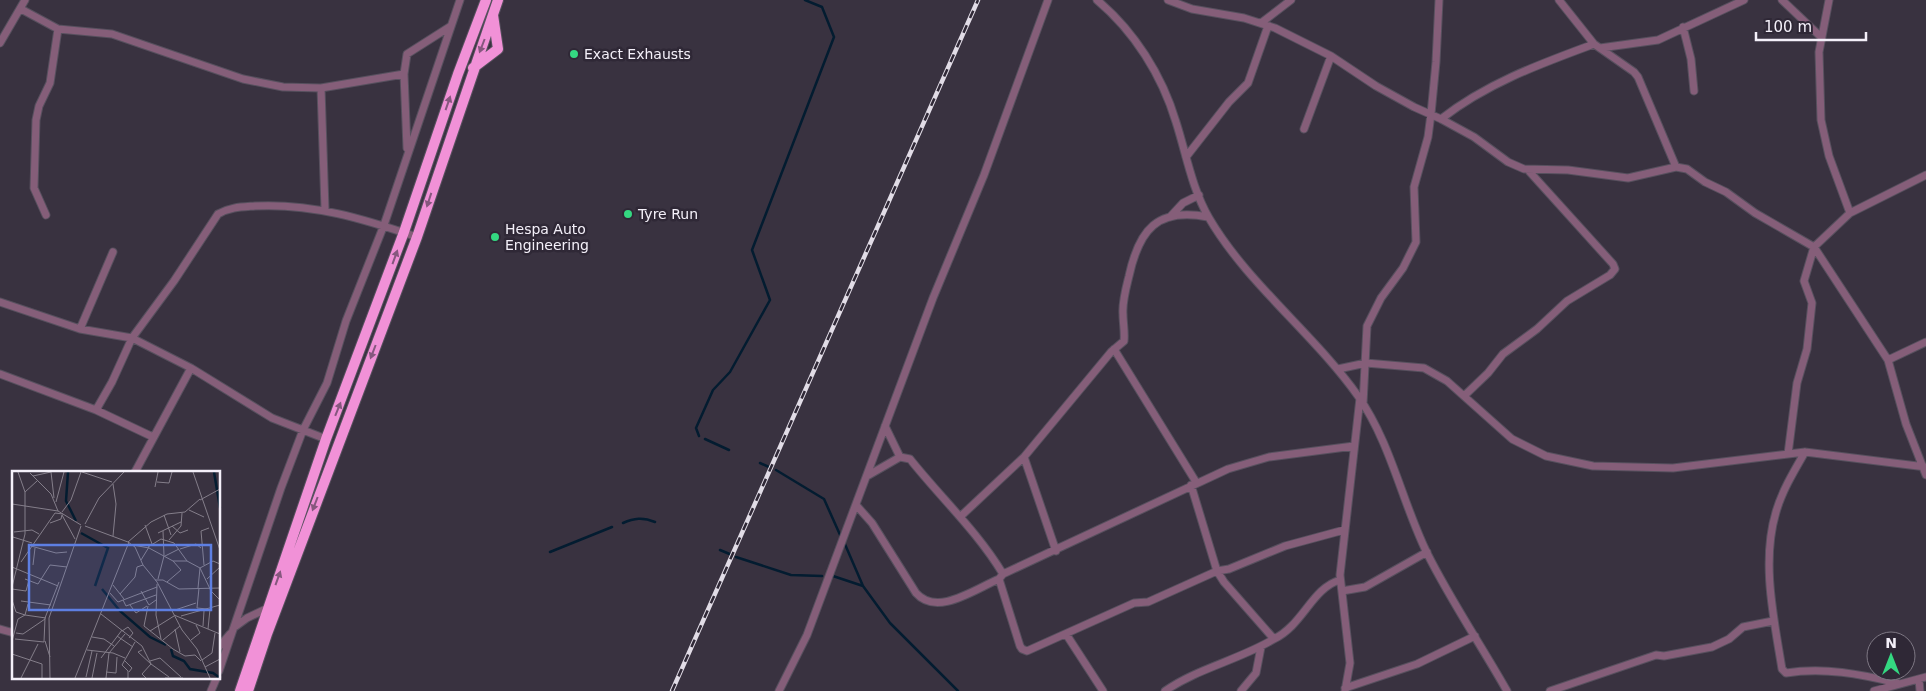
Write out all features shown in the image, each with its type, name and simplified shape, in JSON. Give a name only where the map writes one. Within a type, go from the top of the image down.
[{"type":"highway","points":[[240,691],[266,609],[326,439],[404,232],[458,74],[486,0]]},
{"type":"highway","points":[[248,691],[267,634],[417,237],[473,68],[498,0]]},
{"type":"highway","points":[[473,68],[498,49],[493,15]]},
{"type":"street","points":[[0,44],[25,0]]},
{"type":"street","points":[[220,669],[269,523],[303,430],[327,383],[346,321],[384,225],[460,0]]},
{"type":"street","points":[[780,691],[807,635],[932,298],[984,175],[1048,0]]},
{"type":"street","points":[[1098,0],[1124,27],[1150,63],[1169,102],[1186,157],[1208,217],[1226,244],[1338,369],[1361,401],[1381,437],[1427,552],[1507,691]]},
{"type":"street","points":[[1168,0],[1212,13],[1265,24],[1331,56],[1376,86],[1474,137],[1508,162],[1528,170],[1568,170],[1628,178],[1676,167],[1687,169],[1705,182],[1726,192],[1754,213],[1814,247],[1888,360],[1906,424],[1926,475]]},
{"type":"street","points":[[1186,157],[1229,102],[1246,86],[1265,24],[1291,0]]},
{"type":"street","points":[[1345,689],[1350,663],[1340,580],[1354,446],[1366,363],[1365,336],[1370,315],[1403,268],[1416,242],[1414,187],[1428,137],[1436,62],[1439,0]]},
{"type":"street","points":[[1560,0],[1597,46],[1634,72],[1638,77],[1676,167]]},
{"type":"street","points":[[1441,119],[1464,101],[1493,84],[1597,46],[1658,40],[1744,0]]},
{"type":"street","points":[[1782,0],[1821,37]]},
{"type":"street","points":[[1829,0],[1819,52],[1822,129],[1829,156],[1850,213]]},
{"type":"street","points":[[21,9],[58,30],[112,34],[195,64],[251,81],[283,87],[320,88],[404,74]]},
{"type":"street","points":[[408,153],[404,74],[409,51],[451,26]]},
{"type":"street","points":[[1684,27],[1691,58],[1694,91]]},
{"type":"street","points":[[46,215],[34,188],[36,120],[39,106],[50,83],[58,30]]},
{"type":"street","points":[[1304,129],[1331,56]]},
{"type":"street","points":[[320,88],[325,210]]},
{"type":"street","points":[[1464,396],[1488,373],[1503,354],[1537,329],[1567,301],[1610,275],[1615,269],[1613,264],[1528,170]]},
{"type":"street","points":[[1788,454],[1796,383],[1808,348],[1812,303],[1804,281],[1814,247],[1850,213],[1926,175]]},
{"type":"street","points":[[1170,217],[1183,203],[1199,195]]},
{"type":"street","points":[[96,410],[112,382],[132,338],[218,214],[225,210],[269,206],[325,210],[384,225],[417,237]]},
{"type":"street","points":[[961,516],[1024,456],[1114,349],[1124,341],[1123,314],[1134,252],[1143,234],[1154,224],[1170,217],[1188,214],[1208,217]]},
{"type":"street","points":[[80,329],[113,252]]},
{"type":"street","points":[[0,302],[80,329],[132,338],[191,368],[272,418],[326,439]]},
{"type":"street","points":[[1888,360],[1926,342]]},
{"type":"street","points":[[1114,349],[1193,484],[1217,571],[1224,582],[1274,639]]},
{"type":"street","points":[[1338,369],[1366,363],[1424,368],[1447,381],[1512,438],[1546,456],[1594,466],[1673,468],[1805,452],[1924,467]]},
{"type":"street","points":[[136,471],[191,368]]},
{"type":"street","points":[[0,374],[96,410],[153,437]]},
{"type":"street","points":[[886,426],[900,457]]},
{"type":"street","points":[[856,505],[872,523],[922,600],[934,604],[943,603],[1193,484],[1249,461],[1354,446]]},
{"type":"street","points":[[1805,452],[1786,487],[1773,522],[1770,566],[1773,621],[1784,672],[1799,670],[1855,673],[1897,683]]},
{"type":"street","points":[[1024,456],[1056,550]]},
{"type":"street","points":[[866,476],[900,457],[910,459],[987,548],[1001,576],[1022,650],[1030,651],[1134,603],[1148,602],[1217,571],[1229,569],[1285,546],[1344,530]]},
{"type":"street","points":[[1342,591],[1365,587],[1427,552]]},
{"type":"street","points":[[1165,691],[1183,678],[1242,656],[1274,639],[1296,625],[1329,583],[1340,580]]},
{"type":"street","points":[[220,646],[236,626],[247,618],[266,609]]},
{"type":"street","points":[[1550,691],[1656,655],[1664,656],[1712,646],[1729,640],[1744,627],[1773,621]]},
{"type":"street","points":[[1066,634],[1103,691]]},
{"type":"street","points":[[1345,689],[1417,664],[1475,636]]},
{"type":"street","points":[[1241,691],[1256,673],[1261,646]]},
{"type":"street","points":[[211,691],[217,678]]},
{"type":"street","points":[[1874,691],[1897,683],[1922,678],[1920,691]]},
{"type":"waterway","points":[[699,436],[696,428],[713,390],[730,372],[770,300],[752,250],[834,37],[822,7],[805,0]]},
{"type":"waterway","points":[[705,439],[729,450]]},
{"type":"waterway","points":[[760,463],[769,467]]},
{"type":"waterway","points":[[776,470],[824,499],[841,537]]},
{"type":"waterway","points":[[623,523],[639,519],[655,522]]},
{"type":"waterway","points":[[550,552],[612,527]]},
{"type":"waterway","points":[[844,542],[863,586],[890,623],[958,691]]},
{"type":"waterway","points":[[720,550],[732,555]]},
{"type":"waterway","points":[[736,557],[791,575],[822,576]]},
{"type":"waterway","points":[[833,576],[863,586]]},
{"type":"railway","points":[[672,691],[978,0]]},
{"type":"place","name":"Exact Exhausts","points":[[574,54]]},
{"type":"place","name":"Tyre Run","points":[[628,214]]},
{"type":"place","name":"Hespa Auto Engineering","points":[[495,237]]}]
